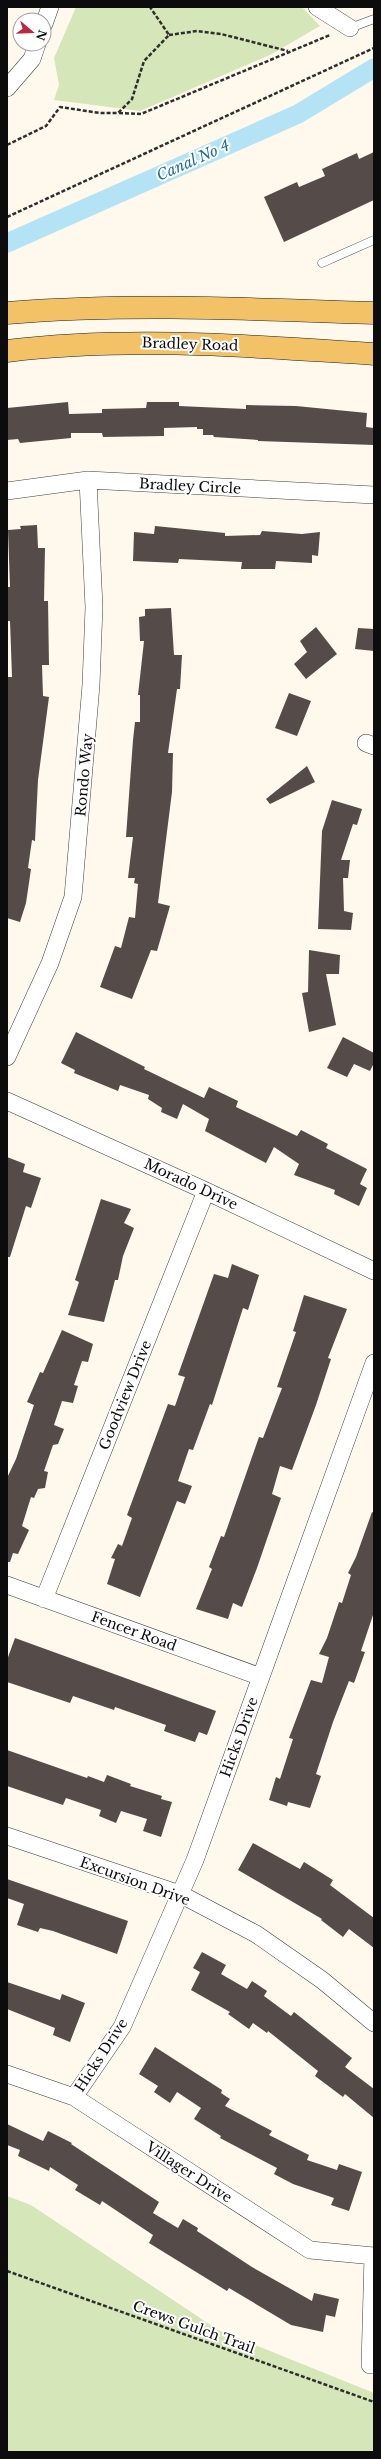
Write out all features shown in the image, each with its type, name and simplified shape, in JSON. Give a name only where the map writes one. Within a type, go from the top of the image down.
[{"type":"main road","points":[[7,314],[38,311],[210,308],[374,312]]},
{"type":"main road","name":"Bradley Road","points":[[7,351],[121,342],[202,343],[374,354]]},
{"type":"street","points":[[317,7],[350,28]]},
{"type":"street","points":[[7,88],[32,59],[34,52]]},
{"type":"street","name":"Bradley Circle","points":[[7,491],[88,480],[374,495]]},
{"type":"street","name":"Rondo Way","points":[[7,1057],[50,963],[73,897],[91,685],[94,607],[88,480]]},
{"type":"street","name":"Morado Drive","points":[[7,1101],[206,1191],[374,1271]]},
{"type":"street","name":"Goodview Drive","points":[[44,1599],[206,1191]]},
{"type":"street","name":"Hicks Drive","points":[[74,2097],[122,2027],[195,1860],[374,1363]]},
{"type":"street","name":"Fencer Road","points":[[7,1586],[261,1677]]},
{"type":"street","name":"Excursion Drive","points":[[7,1836],[180,1894],[256,1934],[322,1980],[374,2023]]},
{"type":"street","name":"Villager Drive","points":[[7,2074],[74,2097],[310,2250],[374,2256]]},
{"type":"street","points":[[370,2365],[374,2256]]},
{"type":"lane","points":[[350,28],[374,19]]},
{"type":"lane","points":[[322,263],[374,240]]},
{"type":"path","points":[[150,7],[169,35]]},
{"type":"path","points":[[7,145],[46,126],[60,107],[100,113],[141,114],[350,28]]},
{"type":"path","points":[[118,113],[132,99],[144,61],[169,35],[197,31],[220,34],[289,52]]},
{"type":"path","points":[[7,218],[374,48]]},
{"type":"path","name":"Crews Gulch Trail","points":[[7,2271],[374,2402]]},
{"type":"green space","points":[[76,7],[302,7],[320,26],[270,55],[140,111],[54,100],[59,85],[54,58]]},
{"type":"green space","points":[[7,2196],[31,2205],[218,2330],[374,2393],[374,2452],[7,2452]]},
{"type":"building","points":[[374,152],[374,200],[284,242],[264,197],[297,182],[299,187],[325,176],[322,169],[357,153],[359,159]]},
{"type":"building","points":[[68,402],[69,414],[102,413],[102,409],[146,408],[147,402],[179,402],[179,406],[246,409],[246,405],[296,406],[367,413],[366,427],[374,428],[374,445],[258,441],[214,437],[213,435],[203,435],[203,429],[197,429],[197,427],[164,428],[164,436],[103,437],[102,433],[71,433],[71,438],[20,443],[18,439],[7,440],[7,408]]},
{"type":"building","points":[[37,525],[38,548],[45,548],[44,601],[48,601],[49,665],[42,665],[43,696],[49,697],[38,780],[35,841],[32,840],[28,868],[31,869],[26,903],[20,922],[7,918],[7,677],[12,677],[10,621],[7,621],[7,587],[10,587],[8,530],[21,529],[20,526]]},
{"type":"building","points":[[155,526],[225,533],[225,536],[260,535],[262,531],[302,534],[320,532],[318,556],[312,555],[312,563],[276,561],[275,569],[241,569],[242,562],[179,559],[178,563],[133,561],[134,532],[154,534]]},
{"type":"building","points":[[171,608],[174,655],[182,655],[180,689],[177,689],[168,753],[173,753],[172,792],[158,903],[170,906],[157,951],[151,950],[132,999],[100,987],[115,946],[121,948],[129,917],[135,918],[138,884],[134,883],[135,878],[128,878],[133,837],[126,837],[135,722],[140,722],[140,695],[138,695],[144,641],[140,641],[139,617],[145,616],[145,609]]},
{"type":"building","points":[[316,627],[337,654],[306,679],[294,664],[307,652],[300,641]]},
{"type":"building","points":[[358,628],[374,629],[374,651],[355,649]]},
{"type":"building","points":[[289,693],[311,701],[297,736],[275,728]]},
{"type":"building","points":[[307,766],[315,782],[270,804],[266,799]]},
{"type":"building","points":[[332,800],[362,809],[357,825],[353,824],[341,860],[350,860],[348,878],[343,878],[344,911],[353,913],[351,930],[318,929],[322,831]]},
{"type":"building","points":[[309,950],[340,955],[339,974],[326,974],[336,1025],[309,1032],[302,993],[308,992]]},
{"type":"building","points":[[76,1032],[145,1067],[144,1069],[204,1098],[209,1087],[238,1101],[236,1107],[297,1136],[301,1130],[328,1144],[326,1148],[367,1169],[360,1184],[367,1188],[359,1206],[334,1194],[335,1190],[294,1175],[299,1164],[274,1147],[266,1163],[205,1131],[209,1119],[183,1104],[177,1119],[161,1112],[162,1108],[148,1099],[149,1095],[120,1085],[118,1091],[74,1073],[75,1070],[61,1063]]},
{"type":"building","points":[[343,1037],[374,1053],[374,1063],[370,1071],[354,1064],[347,1077],[327,1068]]},
{"type":"building","points":[[7,1157],[25,1164],[23,1172],[41,1178],[31,1208],[26,1206],[10,1257],[7,1257]]},
{"type":"building","points":[[101,1199],[131,1209],[124,1223],[134,1228],[123,1256],[118,1280],[115,1280],[104,1322],[68,1315],[79,1282],[75,1280]]},
{"type":"building","points":[[232,1264],[259,1275],[248,1310],[243,1308],[212,1405],[210,1404],[193,1450],[189,1449],[178,1481],[192,1486],[185,1504],[177,1501],[140,1597],[107,1584],[115,1559],[111,1558],[118,1544],[122,1546],[132,1518],[127,1515],[168,1404],[175,1406],[185,1377],[178,1375],[214,1274],[228,1278]]},
{"type":"building","points":[[304,1295],[347,1309],[328,1358],[331,1359],[292,1470],[280,1466],[272,1494],[281,1498],[257,1568],[242,1607],[233,1603],[228,1619],[196,1609],[212,1569],[209,1567],[221,1536],[224,1537],[259,1437],[263,1438],[282,1388],[277,1387],[296,1332],[293,1331]]},
{"type":"building","points":[[62,1330],[93,1344],[88,1362],[82,1361],[74,1385],[78,1386],[73,1403],[62,1401],[54,1425],[64,1429],[58,1444],[53,1445],[44,1471],[48,1472],[45,1488],[38,1489],[34,1498],[31,1497],[22,1526],[29,1530],[18,1554],[13,1553],[10,1562],[7,1562],[7,1478],[16,1459],[34,1405],[27,1402],[40,1372],[43,1373]]},
{"type":"building","points":[[372,1512],[374,1513],[374,1612],[361,1651],[365,1652],[354,1683],[349,1681],[333,1722],[316,1774],[321,1776],[310,1808],[288,1802],[287,1806],[269,1800],[276,1777],[280,1779],[293,1739],[289,1738],[311,1680],[322,1683],[329,1657],[319,1654],[327,1638],[339,1602],[342,1603],[351,1575],[348,1573],[356,1557]]},
{"type":"building","points":[[15,1638],[216,1711],[207,1735],[199,1732],[195,1742],[164,1731],[166,1725],[115,1707],[114,1710],[73,1696],[70,1703],[7,1682],[7,1660]]},
{"type":"building","points":[[7,1750],[87,1778],[88,1776],[104,1782],[107,1775],[131,1784],[130,1786],[162,1796],[161,1799],[172,1802],[161,1837],[143,1831],[147,1819],[121,1811],[116,1823],[99,1816],[101,1810],[66,1798],[63,1805],[7,1786]]},
{"type":"building","points":[[253,1843],[300,1869],[304,1862],[333,1880],[330,1885],[374,1918],[374,1948],[349,1929],[343,1937],[321,1920],[322,1919],[238,1870]]},
{"type":"building","points":[[7,1879],[128,1921],[117,1954],[53,1931],[40,1928],[38,1932],[17,1925],[24,1904],[7,1898]]},
{"type":"building","points":[[202,1952],[226,1965],[221,1974],[247,1989],[252,1981],[267,1991],[264,1996],[291,2016],[294,2012],[352,2058],[345,2067],[374,2089],[374,2118],[345,2094],[343,2097],[315,2076],[318,2071],[268,2031],[267,2033],[253,2023],[249,2029],[228,2014],[230,2012],[191,1990],[200,1972],[193,1968]]},
{"type":"building","points":[[7,1982],[60,2000],[62,1994],[85,2003],[70,2042],[53,2035],[55,2028],[7,2009]]},
{"type":"building","points":[[155,2047],[222,2090],[221,2093],[230,2099],[225,2106],[272,2131],[269,2135],[309,2155],[307,2160],[337,2170],[339,2164],[362,2172],[349,2211],[331,2205],[334,2198],[293,2184],[274,2174],[277,2168],[220,2138],[221,2136],[194,2119],[201,2108],[177,2092],[170,2103],[154,2092],[158,2086],[139,2074]]},
{"type":"building","points":[[7,2124],[43,2141],[48,2131],[72,2143],[71,2144],[159,2202],[153,2213],[178,2228],[183,2219],[198,2228],[197,2231],[252,2267],[312,2301],[314,2293],[339,2299],[335,2317],[326,2315],[323,2332],[291,2325],[229,2288],[227,2291],[149,2243],[153,2235],[102,2201],[100,2205],[75,2190],[78,2185],[50,2167],[49,2171],[18,2156],[20,2150],[7,2145]]},
{"type":"waterway","name":"Canal No 4","points":[[7,243],[298,114],[374,68]]}]
